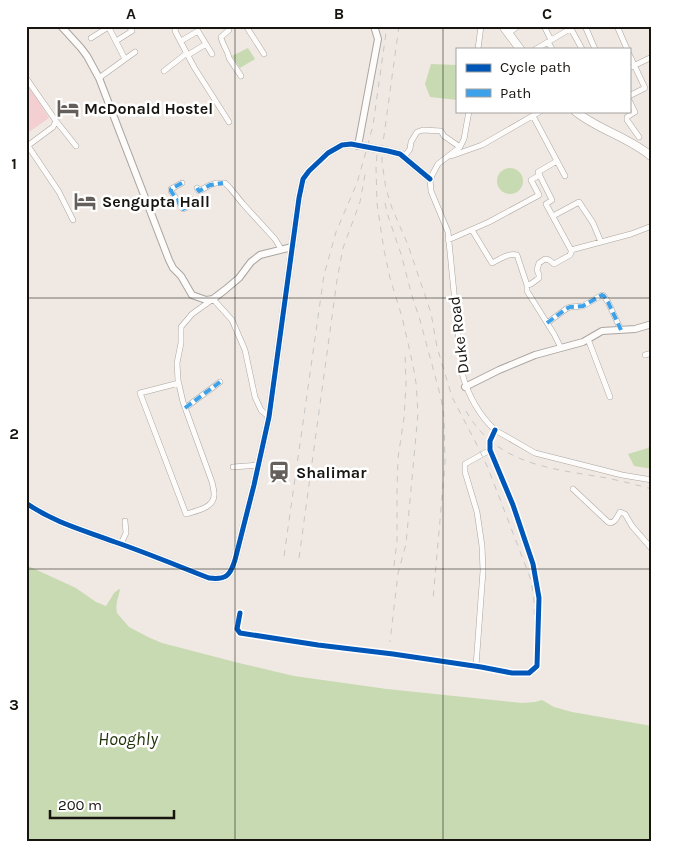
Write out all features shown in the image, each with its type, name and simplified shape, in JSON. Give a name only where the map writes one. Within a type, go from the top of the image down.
[{"type":"main road","points":[[503,26],[519,48]]},
{"type":"main road","points":[[576,112],[586,120],[644,150],[652,157]]},
{"type":"street","points":[[61,26],[84,52],[99,78],[173,268],[181,276],[192,295],[206,300],[213,299]]},
{"type":"street","points":[[91,38],[109,26],[126,59]]},
{"type":"street","points":[[116,41],[132,31],[129,26]]},
{"type":"street","points":[[176,26],[175,31],[194,67],[229,122]]},
{"type":"street","points":[[229,26],[229,30],[221,37],[221,40],[228,58],[241,76]]},
{"type":"street","points":[[246,26],[264,54]]},
{"type":"street","points":[[360,146],[378,39],[374,26]]},
{"type":"street","points":[[478,48],[481,26]]},
{"type":"street","points":[[509,33],[518,26]]},
{"type":"street","points":[[544,26],[552,48]]},
{"type":"street","points":[[584,26],[595,48]]},
{"type":"street","points":[[616,26],[627,48]]},
{"type":"street","points":[[538,48],[572,27],[582,48]]},
{"type":"street","points":[[180,41],[198,31],[212,54]]},
{"type":"street","points":[[164,71],[187,54],[206,44]]},
{"type":"street","points":[[99,78],[135,52]]},
{"type":"street","points":[[630,96],[645,88],[632,66],[652,57]]},
{"type":"street","points":[[26,78],[76,146]]},
{"type":"street","points":[[630,102],[635,112],[627,117],[627,120],[639,137]]},
{"type":"street","points":[[26,503],[49,518],[73,528],[121,544],[209,578],[220,579],[226,577],[232,570],[235,560],[269,417],[299,198],[304,178],[328,153],[342,145],[360,146],[400,154],[430,179],[438,164],[460,147],[464,139],[469,112]]},
{"type":"street","points":[[448,157],[482,145],[539,112]]},
{"type":"street","points":[[533,116],[565,176]]},
{"type":"street","points":[[56,121],[53,127],[27,146],[59,192],[73,220]]},
{"type":"street","points":[[404,157],[410,149],[411,142],[418,132],[422,130],[441,131],[444,136],[460,147]]},
{"type":"street","points":[[557,162],[538,172],[552,200],[546,204],[569,248],[572,250]]},
{"type":"street","points":[[448,240],[539,196],[531,180],[540,175]]},
{"type":"street","name":"Duke Road","points":[[430,179],[431,191],[448,232],[462,373],[465,387],[474,405],[495,430],[536,453],[652,480]]},
{"type":"street","points":[[182,183],[170,191],[183,209],[192,205],[190,197],[199,194],[198,190],[216,183],[225,183],[275,239],[281,250]]},
{"type":"street","points":[[553,216],[579,202],[593,223],[601,242]]},
{"type":"street","points":[[527,285],[539,278],[537,270],[539,263],[545,259],[554,264],[570,255],[572,250],[652,226]]},
{"type":"street","points":[[472,230],[492,263],[505,256],[517,255],[527,285],[526,291],[561,348]]},
{"type":"street","points":[[179,383],[140,393],[186,514],[210,505],[214,500],[214,494],[212,482],[185,408],[179,383],[177,363],[181,343],[181,327],[192,314],[239,278],[251,262],[260,255],[292,247]]},
{"type":"street","points":[[547,323],[566,309],[582,306],[602,295],[608,302],[620,330]]},
{"type":"street","points":[[213,299],[232,320],[245,350],[255,397],[261,410],[269,417]]},
{"type":"street","points":[[465,387],[535,355],[572,346],[602,331],[620,330],[652,324]]},
{"type":"street","points":[[588,339],[610,397]]},
{"type":"street","points":[[645,355],[652,353]]},
{"type":"street","points":[[185,408],[220,382]]},
{"type":"street","points":[[240,614],[237,629],[240,633],[476,666],[512,673],[529,673],[537,666],[539,598],[533,564],[513,505],[490,450],[490,440],[495,430]]},
{"type":"street","points":[[476,666],[483,571],[482,546],[477,512],[465,472],[465,464],[490,450]]},
{"type":"street","points":[[233,467],[258,465]]},
{"type":"street","points":[[573,489],[610,523],[613,522],[620,512],[625,514],[632,526],[652,549]]},
{"type":"street","points":[[121,544],[126,533],[125,521]]},
{"type":"shaded area","points":[[26,81],[49,118],[26,134]]},
{"type":"water","points":[[248,48],[255,59],[240,68],[232,56]]},
{"type":"water","points":[[431,64],[456,65],[456,100],[430,97],[425,84]]},
{"type":"water","points":[[510,168],[519,172],[523,181],[519,190],[510,194],[501,190],[497,181],[501,172]]},
{"type":"water","points":[[652,443],[652,469],[634,466],[628,454],[648,448]]},
{"type":"water","name":"Hooghly","points":[[26,565],[76,588],[96,602],[106,606],[114,593],[119,589],[117,613],[129,627],[162,643],[239,663],[294,676],[387,689],[522,703],[542,700],[554,707],[572,712],[652,726],[652,841],[26,841]]},
{"type":"railway","points":[[284,556],[324,275],[336,232],[357,183],[373,125],[387,26]]},
{"type":"railway","points":[[399,26],[382,150],[386,189],[408,245],[431,313],[437,347],[452,397],[488,468],[531,580],[534,600],[535,641]]},
{"type":"railway","points":[[377,155],[377,204],[384,250],[413,365],[418,413],[406,544],[398,573],[390,642]]},
{"type":"railway","points":[[299,558],[337,280],[343,248],[360,202],[366,169]]},
{"type":"railway","points":[[385,203],[420,320],[441,398],[444,417],[445,464],[433,599]]},
{"type":"railway","points":[[394,566],[397,541],[398,458],[404,418],[406,385],[405,351]]},
{"type":"railway","points":[[466,411],[477,428],[491,441],[522,459],[557,470],[652,489]]},
{"type":"marked path","points":[[182,183],[171,189],[171,191],[183,209],[192,205],[191,199]]},
{"type":"marked path","points":[[197,188],[199,191],[210,185],[223,183]]},
{"type":"marked path","points":[[547,323],[566,309],[583,306],[602,295],[608,302],[621,330]]},
{"type":"marked path","points":[[185,408],[220,382]]},
{"type":"cycle path","points":[[26,503],[69,526],[209,578],[227,576],[235,560],[269,417],[303,179],[328,153],[342,145],[351,144],[400,154],[430,179]]},
{"type":"cycle path","points":[[240,613],[237,629],[240,633],[512,673],[529,673],[537,666],[539,598],[533,564],[513,505],[490,450],[490,441],[495,430]]},
{"type":"place","name":"McDonald Hostel","points":[[68,108]]},
{"type":"place","name":"Sengupta Hall","points":[[85,201]]},
{"type":"place","name":"Shalimar","points":[[279,472]]}]
